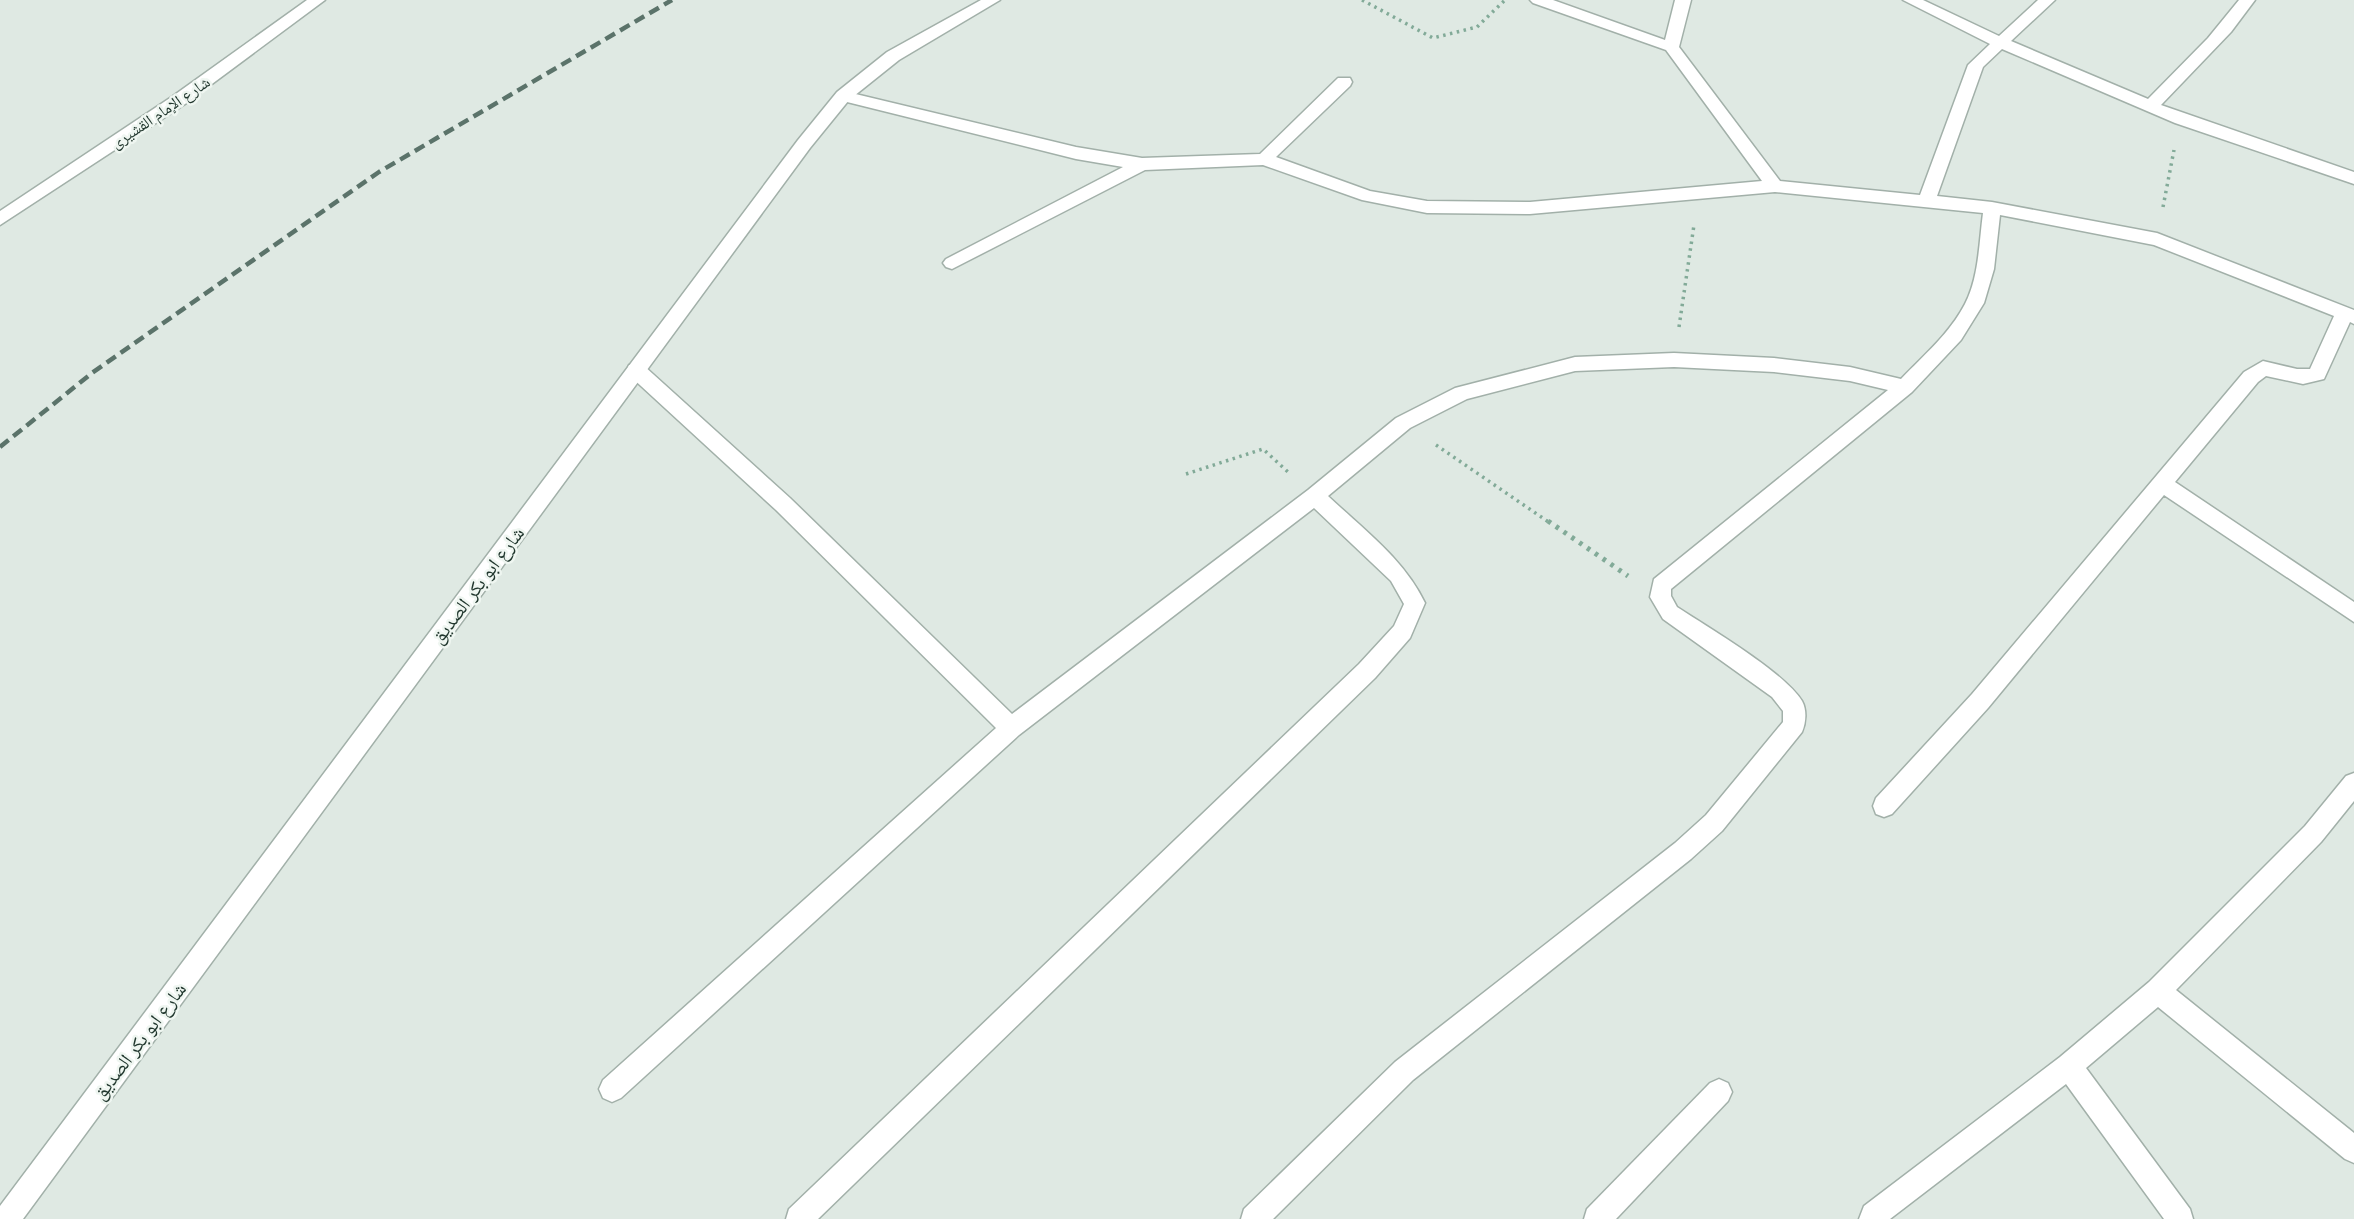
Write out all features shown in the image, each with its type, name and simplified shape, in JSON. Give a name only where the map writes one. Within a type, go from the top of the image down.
[{"type":"street","name":"شارع الإمام القشيرى","points":[[0,219],[179,100],[317,0]]},
{"type":"street","name":"شارع ابو بكر الصديق","points":[[7,1219],[804,144],[844,96],[893,56],[992,0]]},
{"type":"street","points":[[1538,0],[1671,47],[1774,186]]},
{"type":"street","points":[[1671,47],[1683,0]]},
{"type":"street","points":[[1911,0],[1999,42],[2181,119],[2354,178]]},
{"type":"street","points":[[1927,200],[1976,65],[2047,0]]},
{"type":"street","points":[[2151,106],[2177,75],[2235,19],[2247,0]]},
{"type":"street","points":[[1265,159],[1344,82]]},
{"type":"street","points":[[844,96],[1076,153],[1142,164],[1265,159],[1368,196],[1427,207],[1530,208],[1698,195],[1774,186],[1993,208],[2157,239],[2350,315],[2317,373],[2309,378],[2295,377],[2263,368],[2252,377],[1980,701],[1884,806]]},
{"type":"street","points":[[952,263],[1142,164]]},
{"type":"street","points":[[1254,1219],[1404,1071],[1683,851],[1714,823],[1794,725],[1794,708],[1780,690],[1670,613],[1660,597],[1661,585],[1905,387],[1955,335],[1975,303],[1985,269],[1993,208]]},
{"type":"street","points":[[612,1089],[1011,728],[1315,496],[1403,423],[1462,393],[1504,380],[1575,364],[1674,359],[1850,374],[1905,387]]},
{"type":"street","points":[[636,370],[783,504],[1011,728]]},
{"type":"street","points":[[2163,484],[2354,613]]},
{"type":"street","points":[[799,1219],[1367,671],[1402,632],[1415,603],[1398,575],[1315,496]]},
{"type":"street","points":[[1872,1219],[1873,1215],[2069,1066],[2158,991],[2313,834],[2354,783]]},
{"type":"street","points":[[2158,991],[2354,1150]]},
{"type":"street","points":[[2069,1066],[2180,1219]]},
{"type":"street","points":[[1597,1219],[1719,1092]]},
{"type":"path","points":[[1362,0],[1433,38],[1477,27],[1505,0]]},
{"type":"path","points":[[2157,239],[2181,119]]},
{"type":"path","points":[[1674,359],[1698,195]]},
{"type":"path","points":[[1403,423],[1660,597]]},
{"type":"path","points":[[1186,474],[1263,449],[1315,496]]},
{"type":"railway","points":[[0,447],[92,373],[379,172],[672,0]]}]
